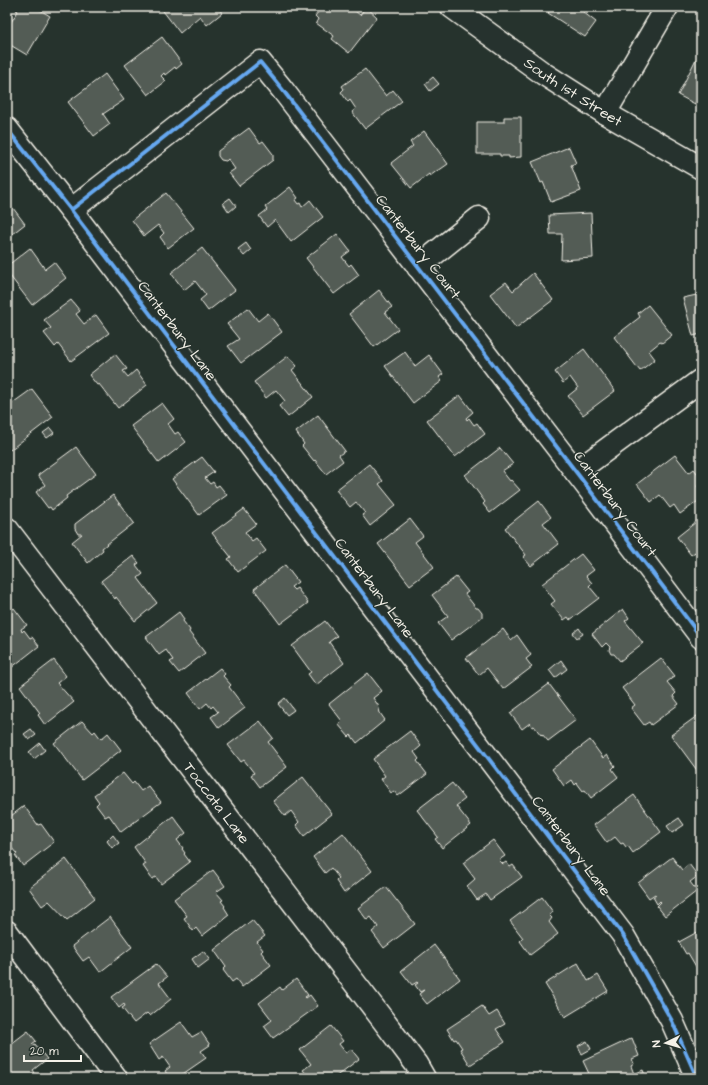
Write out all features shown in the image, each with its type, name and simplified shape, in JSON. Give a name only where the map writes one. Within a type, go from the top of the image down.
[{"type":"street","name":"South 1st Street","points":[[452,7],[544,74],[605,113],[701,168]]},
{"type":"street","points":[[605,113],[667,7]]},
{"type":"street","name":"Canterbury Court","points":[[71,210],[260,62],[576,472],[701,638]]},
{"type":"street","name":"Canterbury Lane","points":[[7,129],[71,210],[624,935],[672,1021],[697,1078]]},
{"type":"street","points":[[418,267],[479,218]]},
{"type":"street","points":[[576,472],[701,380]]},
{"type":"street","name":"Toccata Lane","points":[[7,529],[416,1064],[424,1078]]},
{"type":"street","points":[[7,932],[116,1078]]},
{"type":"building","points":[[18,7],[35,7],[50,16],[27,55],[7,43],[7,20],[11,22],[18,11],[16,10]]},
{"type":"building","points":[[160,7],[218,7],[222,13],[207,25],[200,16],[180,33]]},
{"type":"building","points":[[322,7],[350,7],[360,15],[366,7],[377,17],[349,53],[332,39],[334,36],[316,23],[318,19],[315,16]]},
{"type":"building","points":[[542,7],[587,7],[583,12],[596,22],[585,37],[548,13],[549,12]]},
{"type":"building","points":[[162,37],[182,64],[176,69],[175,67],[165,75],[164,73],[161,76],[166,81],[148,95],[125,65]]},
{"type":"building","points":[[696,59],[701,61],[701,100],[698,98],[695,104],[678,95]]},
{"type":"building","points":[[365,69],[386,96],[393,90],[402,101],[365,129],[352,112],[356,109],[350,100],[348,102],[341,92],[344,89],[342,86]]},
{"type":"building","points":[[105,74],[124,100],[103,114],[110,124],[94,136],[68,102]]},
{"type":"building","points":[[433,77],[439,84],[430,91],[425,84]]},
{"type":"building","points":[[504,117],[521,117],[521,157],[509,158],[509,156],[500,156],[500,154],[477,154],[477,122],[504,122]]},
{"type":"building","points":[[249,128],[260,143],[263,141],[273,154],[273,160],[239,186],[229,173],[235,169],[228,159],[226,161],[221,160],[218,156],[218,151]]},
{"type":"building","points":[[424,131],[448,164],[430,176],[429,174],[411,188],[391,163],[413,146],[410,142]]},
{"type":"building","points":[[569,147],[576,163],[571,165],[581,191],[551,202],[543,182],[541,183],[532,162]]},
{"type":"building","points":[[290,187],[298,198],[295,200],[298,204],[300,203],[302,207],[310,200],[323,217],[291,242],[275,220],[267,227],[259,216],[267,210],[265,207]]},
{"type":"building","points":[[166,193],[194,228],[168,248],[160,237],[164,233],[158,225],[144,236],[132,220]]},
{"type":"building","points":[[230,198],[236,206],[229,212],[223,203]]},
{"type":"building","points":[[13,208],[25,224],[7,238],[7,212]]},
{"type":"building","points":[[591,213],[593,258],[561,260],[562,234],[550,234],[549,215]]},
{"type":"building","points":[[337,234],[350,251],[342,257],[349,266],[351,264],[359,275],[334,294],[306,258]]},
{"type":"building","points":[[246,243],[251,250],[244,256],[238,249]]},
{"type":"building","points":[[30,248],[45,269],[54,262],[66,278],[32,305],[7,272],[7,266]]},
{"type":"building","points":[[202,248],[235,290],[208,311],[200,300],[206,295],[195,281],[184,290],[171,273]]},
{"type":"building","points":[[533,273],[553,300],[516,328],[490,294],[506,282],[513,291]]},
{"type":"building","points":[[379,290],[392,307],[385,312],[398,329],[374,347],[349,314]]},
{"type":"building","points":[[701,294],[701,334],[693,336],[683,298]]},
{"type":"building","points":[[71,300],[80,311],[76,314],[84,324],[96,315],[109,333],[71,361],[58,344],[55,347],[44,333],[51,328],[44,320]]},
{"type":"building","points":[[648,305],[672,335],[649,351],[655,359],[640,371],[614,337],[640,317],[638,313]]},
{"type":"building","points":[[248,308],[258,321],[268,313],[282,332],[241,363],[228,346],[239,339],[227,324]]},
{"type":"building","points":[[584,349],[615,391],[583,415],[568,396],[578,388],[570,377],[563,383],[555,372]]},
{"type":"building","points":[[405,352],[415,366],[429,355],[443,374],[439,377],[442,381],[413,403],[385,366]]},
{"type":"building","points":[[115,354],[127,369],[123,371],[128,377],[136,370],[147,385],[118,408],[99,384],[97,385],[89,375]]},
{"type":"building","points":[[288,356],[297,366],[292,370],[313,397],[288,417],[279,406],[285,401],[276,390],[266,398],[254,382]]},
{"type":"building","points":[[32,389],[53,417],[10,450],[7,447],[7,407]]},
{"type":"building","points":[[460,395],[473,412],[466,418],[467,420],[469,418],[474,425],[477,423],[485,434],[455,457],[427,420]]},
{"type":"building","points":[[162,403],[174,419],[168,424],[175,434],[178,432],[186,442],[159,463],[131,426]]},
{"type":"building","points":[[318,415],[345,451],[339,455],[343,461],[326,474],[302,446],[304,444],[296,432]]},
{"type":"building","points":[[50,428],[54,433],[47,438],[43,433]]},
{"type":"building","points":[[76,447],[96,474],[66,496],[67,498],[52,510],[50,507],[48,508],[36,492],[45,485],[38,475]]},
{"type":"building","points":[[500,448],[513,464],[502,471],[520,490],[490,513],[483,504],[485,502],[465,475]]},
{"type":"building","points":[[675,455],[689,473],[694,469],[701,478],[701,483],[697,486],[701,491],[701,499],[680,514],[674,505],[670,508],[660,495],[651,502],[637,484]]},
{"type":"building","points":[[202,457],[214,472],[205,478],[210,484],[213,482],[216,487],[219,485],[227,495],[199,515],[172,479]]},
{"type":"building","points":[[369,464],[383,481],[379,484],[396,505],[370,526],[362,515],[365,513],[356,502],[350,507],[336,490]]},
{"type":"building","points":[[113,495],[134,523],[102,548],[103,550],[88,563],[72,542],[82,534],[78,534],[75,529],[75,524]]},
{"type":"building","points":[[539,501],[551,517],[543,523],[559,544],[531,566],[523,557],[526,555],[505,528]]},
{"type":"building","points":[[244,509],[256,524],[245,532],[252,541],[256,538],[266,551],[238,572],[228,559],[231,557],[212,533]]},
{"type":"building","points":[[701,518],[701,560],[695,552],[691,555],[677,537]]},
{"type":"building","points":[[410,519],[423,536],[415,542],[434,567],[410,585],[378,544]]},
{"type":"building","points":[[581,554],[594,570],[586,576],[592,583],[589,586],[599,598],[570,620],[568,617],[564,620],[551,604],[555,601],[542,584]]},
{"type":"building","points":[[133,556],[139,563],[136,565],[143,574],[138,578],[157,603],[135,621],[101,581]]},
{"type":"building","points":[[285,565],[298,582],[291,587],[294,590],[297,588],[308,603],[280,624],[254,589]]},
{"type":"building","points":[[456,577],[468,592],[465,594],[482,613],[482,617],[451,640],[438,623],[448,616],[432,595]]},
{"type":"building","points":[[14,608],[27,625],[21,629],[22,632],[24,630],[39,646],[11,668],[7,663],[7,614]]},
{"type":"building","points":[[623,609],[629,618],[625,621],[643,643],[620,661],[614,654],[611,654],[609,650],[610,647],[606,643],[602,647],[592,634]]},
{"type":"building","points":[[179,612],[184,619],[183,621],[190,630],[189,632],[205,653],[179,673],[170,662],[173,660],[166,650],[159,655],[146,637]]},
{"type":"building","points":[[325,621],[337,636],[329,642],[344,663],[316,685],[308,674],[311,672],[292,646]]},
{"type":"building","points":[[579,628],[583,634],[577,638],[573,633]]},
{"type":"building","points":[[503,629],[511,640],[517,635],[531,655],[526,659],[532,667],[503,689],[487,668],[479,675],[466,658]]},
{"type":"building","points":[[661,658],[675,676],[667,682],[676,693],[673,696],[679,704],[651,725],[649,722],[644,725],[631,708],[635,705],[622,688]]},
{"type":"building","points":[[54,660],[66,676],[57,683],[74,702],[45,725],[38,715],[40,713],[20,686]]},
{"type":"building","points":[[561,660],[567,669],[555,678],[549,670]]},
{"type":"building","points":[[220,668],[225,674],[223,676],[231,685],[229,687],[245,708],[219,728],[211,717],[218,712],[213,706],[211,708],[207,703],[200,709],[188,693]]},
{"type":"building","points":[[368,673],[382,691],[373,698],[385,720],[357,743],[351,735],[349,737],[338,724],[342,721],[329,704]]},
{"type":"building","points":[[549,684],[576,720],[548,741],[534,726],[532,727],[530,723],[522,729],[510,713]]},
{"type":"building","points":[[285,698],[294,710],[287,715],[278,704]]},
{"type":"building","points":[[701,713],[701,772],[699,773],[671,735]]},
{"type":"building","points":[[82,721],[93,733],[95,731],[101,739],[108,733],[121,750],[82,780],[54,743]]},
{"type":"building","points":[[260,721],[273,738],[268,742],[287,767],[260,787],[251,775],[254,773],[244,760],[241,762],[228,745]]},
{"type":"building","points":[[31,729],[36,735],[29,740],[24,734]]},
{"type":"building","points":[[410,731],[421,746],[414,752],[419,759],[417,761],[427,774],[398,796],[394,791],[391,793],[381,779],[385,776],[373,759]]},
{"type":"building","points":[[590,740],[603,758],[607,755],[615,766],[612,769],[618,777],[591,798],[585,790],[583,791],[577,783],[575,785],[572,780],[564,786],[552,769]]},
{"type":"building","points":[[40,743],[45,750],[34,759],[29,752]]},
{"type":"building","points":[[123,773],[132,784],[134,782],[141,791],[148,786],[161,802],[121,832],[109,815],[105,817],[96,805],[99,802],[94,795]]},
{"type":"building","points":[[303,777],[332,814],[304,836],[296,825],[299,822],[291,811],[285,816],[273,801]]},
{"type":"building","points":[[452,783],[465,799],[456,806],[471,825],[442,848],[435,839],[438,837],[417,810]]},
{"type":"building","points":[[634,795],[661,832],[633,853],[628,846],[626,847],[623,843],[621,844],[615,837],[607,843],[594,825]]},
{"type":"building","points":[[24,806],[38,825],[41,824],[54,842],[23,866],[15,855],[17,854],[10,846],[12,845],[10,842],[7,845],[7,819]]},
{"type":"building","points":[[173,816],[186,833],[177,840],[190,862],[161,884],[156,877],[152,879],[143,866],[146,864],[134,847]]},
{"type":"building","points":[[679,818],[684,825],[672,833],[667,826]]},
{"type":"building","points":[[343,833],[372,871],[344,893],[336,881],[339,878],[331,868],[325,873],[313,857]]},
{"type":"building","points":[[113,835],[119,843],[112,848],[107,841]]},
{"type":"building","points":[[493,840],[505,856],[499,860],[503,864],[506,862],[510,867],[513,865],[522,877],[490,900],[486,894],[477,900],[467,886],[475,879],[463,863]]},
{"type":"building","points":[[672,857],[682,870],[689,864],[698,876],[690,882],[697,891],[665,916],[657,906],[661,902],[660,901],[657,904],[653,897],[656,895],[655,894],[649,898],[638,883]]},
{"type":"building","points":[[66,859],[95,898],[67,920],[49,901],[42,906],[29,888]]},
{"type":"building","points":[[213,870],[225,886],[216,892],[223,900],[221,901],[229,915],[202,936],[196,928],[193,931],[184,918],[187,916],[174,899]]},
{"type":"building","points":[[386,887],[415,924],[384,948],[372,932],[378,927],[371,917],[367,920],[358,908]]},
{"type":"building","points":[[542,897],[553,912],[549,915],[552,918],[549,922],[558,934],[530,955],[520,941],[523,938],[510,921]]},
{"type":"building","points":[[110,917],[132,947],[100,972],[89,957],[83,961],[72,946]]},
{"type":"building","points":[[252,920],[265,936],[257,942],[263,950],[261,952],[271,965],[242,987],[236,979],[232,982],[223,970],[226,967],[214,950]]},
{"type":"building","points":[[701,930],[701,968],[698,970],[688,953],[686,954],[679,942]]},
{"type":"building","points":[[434,945],[460,979],[427,1004],[419,994],[424,990],[420,992],[415,985],[418,983],[417,982],[412,985],[401,971]]},
{"type":"building","points":[[203,951],[210,959],[198,968],[192,959]]},
{"type":"building","points":[[578,963],[588,981],[598,975],[608,991],[565,1017],[545,984]]},
{"type":"building","points":[[156,964],[167,977],[159,983],[171,999],[150,1016],[147,1013],[134,1023],[122,1008],[125,1006],[124,1004],[119,1008],[111,997]]},
{"type":"building","points":[[296,979],[308,995],[305,997],[306,998],[310,995],[318,1006],[273,1038],[264,1026],[272,1020],[259,1003],[280,987],[282,990]]},
{"type":"building","points":[[482,1006],[489,1016],[497,1011],[505,1024],[496,1029],[505,1042],[470,1065],[460,1049],[462,1048],[456,1039],[454,1040],[447,1029]]},
{"type":"building","points":[[181,1022],[192,1037],[201,1032],[210,1045],[201,1051],[206,1058],[177,1078],[169,1078],[165,1071],[170,1067],[163,1057],[159,1060],[149,1044]]},
{"type":"building","points":[[331,1026],[343,1041],[339,1044],[346,1053],[351,1049],[359,1059],[334,1078],[322,1078],[319,1075],[315,1078],[309,1078],[303,1070],[311,1064],[300,1050]]},
{"type":"building","points":[[28,1031],[36,1041],[32,1044],[35,1044],[47,1059],[33,1070],[35,1073],[27,1078],[7,1078],[7,1047]]},
{"type":"building","points":[[632,1038],[639,1056],[632,1059],[634,1064],[631,1066],[634,1074],[643,1070],[646,1078],[591,1078],[583,1061]]},
{"type":"building","points":[[587,1041],[591,1049],[582,1054],[578,1046]]},
{"type":"cycle path","points":[[71,210],[260,62],[586,485],[701,637]]},
{"type":"cycle path","points":[[7,129],[71,210],[623,935],[672,1021],[697,1078]]}]
